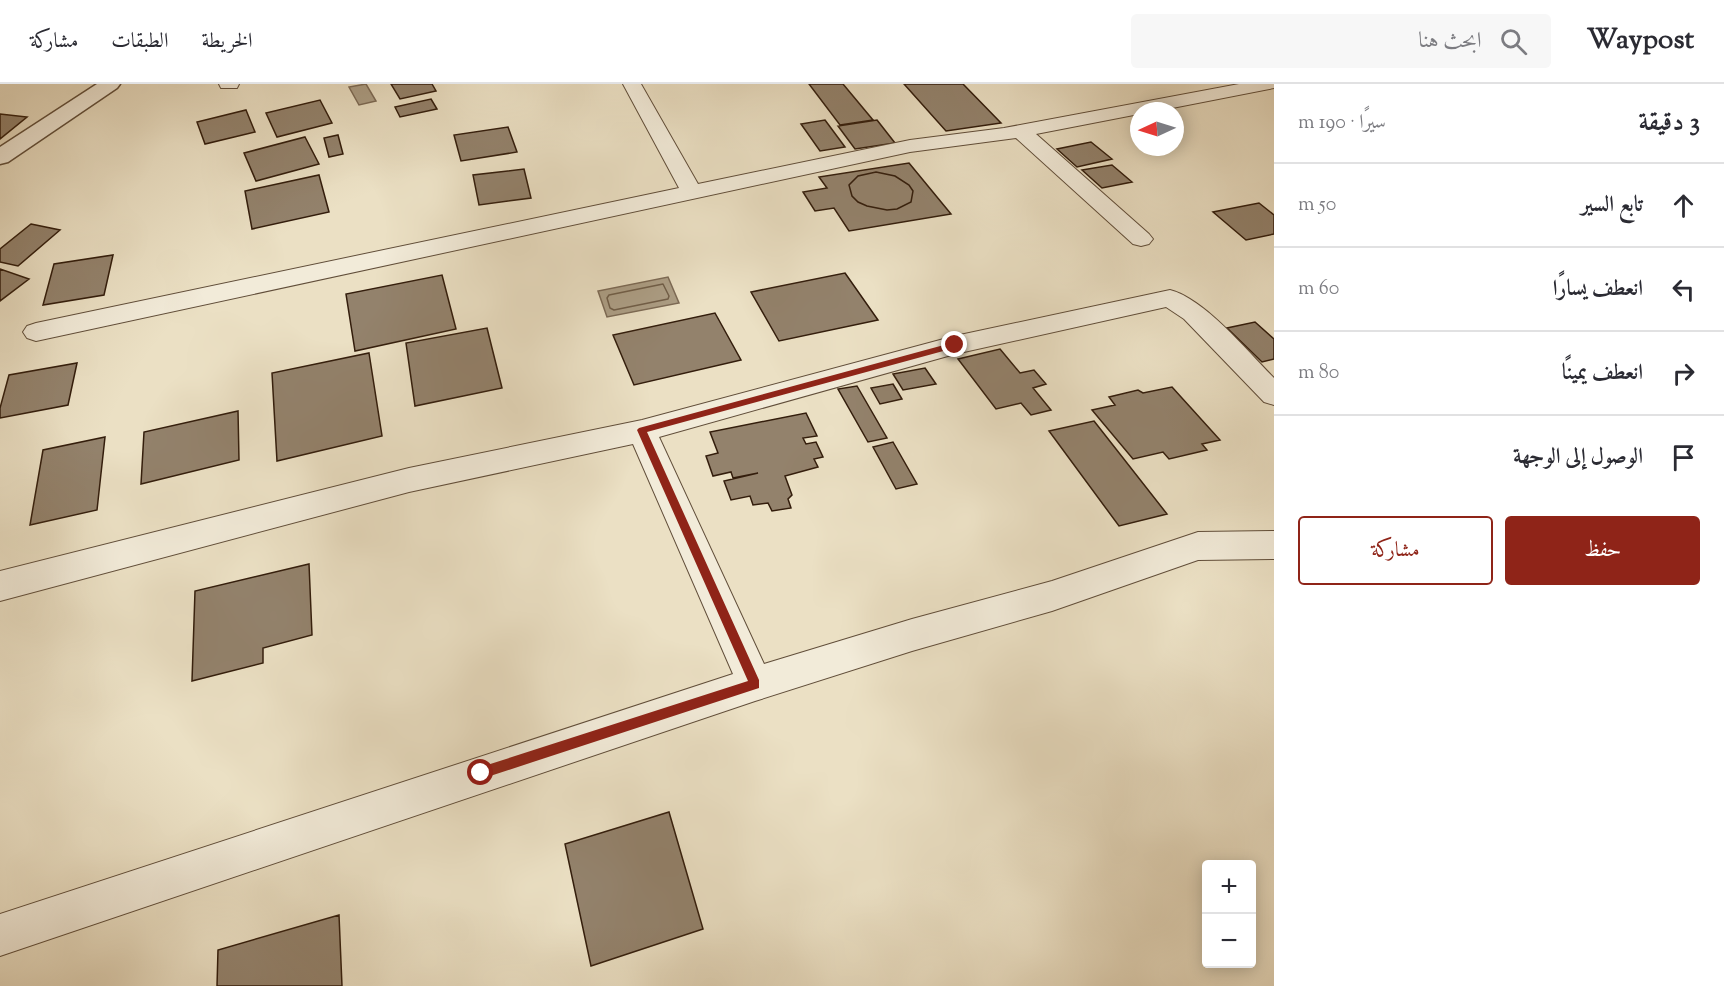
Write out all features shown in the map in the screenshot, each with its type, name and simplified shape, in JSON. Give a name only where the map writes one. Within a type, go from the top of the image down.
[{"type":"street","points":[[0,157],[108,84]]},
{"type":"street","points":[[632,84],[692,192]]},
{"type":"street","points":[[36,332],[910,146],[1020,131],[1269,84]]},
{"type":"street","points":[[1020,131],[1141,239]]},
{"type":"street","points":[[0,586],[409,480],[642,430],[955,345],[1170,298],[1193,313],[1274,395]]},
{"type":"street","points":[[642,430],[755,684]]},
{"type":"street","points":[[0,935],[481,773],[755,684],[912,635],[1052,596],[1198,546],[1274,545]]},
{"type":"water","points":[[366,84],[376,101],[359,105],[349,87]]},
{"type":"water","points":[[668,277],[679,303],[607,317],[598,291]]},
{"type":"building","points":[[391,84],[432,84],[436,91],[400,99]]},
{"type":"building","points":[[809,84],[843,84],[873,120],[840,125]]},
{"type":"building","points":[[904,84],[963,84],[1001,123],[946,131]]},
{"type":"building","points":[[431,99],[437,109],[400,117],[395,107]]},
{"type":"building","points":[[320,100],[332,123],[277,137],[266,113]]},
{"type":"building","points":[[246,110],[255,132],[205,144],[197,122]]},
{"type":"building","points":[[0,114],[27,117],[0,139]]},
{"type":"building","points":[[825,120],[845,147],[820,151],[801,124]]},
{"type":"building","points":[[877,120],[895,143],[855,149],[838,126]]},
{"type":"building","points":[[508,127],[517,152],[461,161],[454,135]]},
{"type":"building","points":[[338,135],[343,154],[329,157],[324,138]]},
{"type":"building","points":[[305,137],[319,164],[256,181],[244,153]]},
{"type":"building","points":[[1091,142],[1112,159],[1077,167],[1057,149]]},
{"type":"building","points":[[909,163],[951,214],[849,231],[834,208],[815,211],[803,192],[827,188],[819,177]]},
{"type":"building","points":[[1112,165],[1132,182],[1102,188],[1082,170]]},
{"type":"building","points":[[524,169],[531,198],[479,205],[473,175]]},
{"type":"building","points":[[876,172],[895,176],[909,185],[913,191],[911,202],[897,209],[887,210],[858,202],[852,196],[849,185],[858,176]]},
{"type":"building","points":[[319,175],[329,212],[252,229],[245,191]]},
{"type":"building","points":[[1259,203],[1274,215],[1274,234],[1246,240],[1213,212]]},
{"type":"building","points":[[31,224],[60,230],[18,266],[0,262],[0,249]]},
{"type":"building","points":[[113,255],[104,295],[43,305],[54,264]]},
{"type":"building","points":[[0,269],[29,279],[0,301]]},
{"type":"building","points":[[845,273],[878,320],[779,341],[751,292]]},
{"type":"building","points":[[442,275],[456,329],[355,351],[346,294]]},
{"type":"building","points":[[715,313],[741,360],[634,385],[613,335]]},
{"type":"building","points":[[1255,322],[1274,339],[1274,359],[1262,362],[1227,328]]},
{"type":"building","points":[[487,328],[502,388],[415,406],[406,343]]},
{"type":"building","points":[[1000,349],[1020,373],[1034,370],[1046,384],[1033,388],[1051,410],[1031,415],[1021,403],[996,409],[958,359]]},
{"type":"building","points":[[369,353],[382,436],[277,461],[272,373]]},
{"type":"building","points":[[77,363],[68,405],[0,418],[0,408],[9,375]]},
{"type":"building","points":[[925,368],[936,384],[903,390],[893,374]]},
{"type":"building","points":[[893,384],[902,399],[880,404],[871,388]]},
{"type":"building","points":[[857,386],[887,438],[868,442],[838,389]]},
{"type":"building","points":[[1172,387],[1220,440],[1202,444],[1207,450],[1169,459],[1163,452],[1133,459],[1092,410],[1115,405],[1109,397],[1138,390],[1143,393]]},
{"type":"building","points":[[238,411],[239,460],[141,484],[144,432]]},
{"type":"building","points":[[806,413],[817,436],[803,438],[806,444],[816,442],[823,457],[814,459],[818,467],[785,476],[792,495],[788,499],[791,508],[772,511],[768,503],[753,505],[750,496],[731,500],[724,481],[758,473],[733,478],[731,472],[713,476],[706,456],[718,453],[710,432]]},
{"type":"building","points":[[1094,421],[1167,514],[1119,526],[1049,431]]},
{"type":"building","points":[[105,437],[97,510],[30,525],[43,450]]},
{"type":"building","points":[[893,442],[917,484],[896,489],[873,447]]},
{"type":"building","points":[[309,564],[312,635],[263,648],[263,663],[192,681],[195,591]]},
{"type":"building","points":[[669,812],[703,929],[591,966],[565,844]]},
{"type":"building","points":[[339,915],[342,986],[217,986],[218,950]]},
{"type":"route","points":[[481,773],[755,684],[642,430],[955,345]]}]
